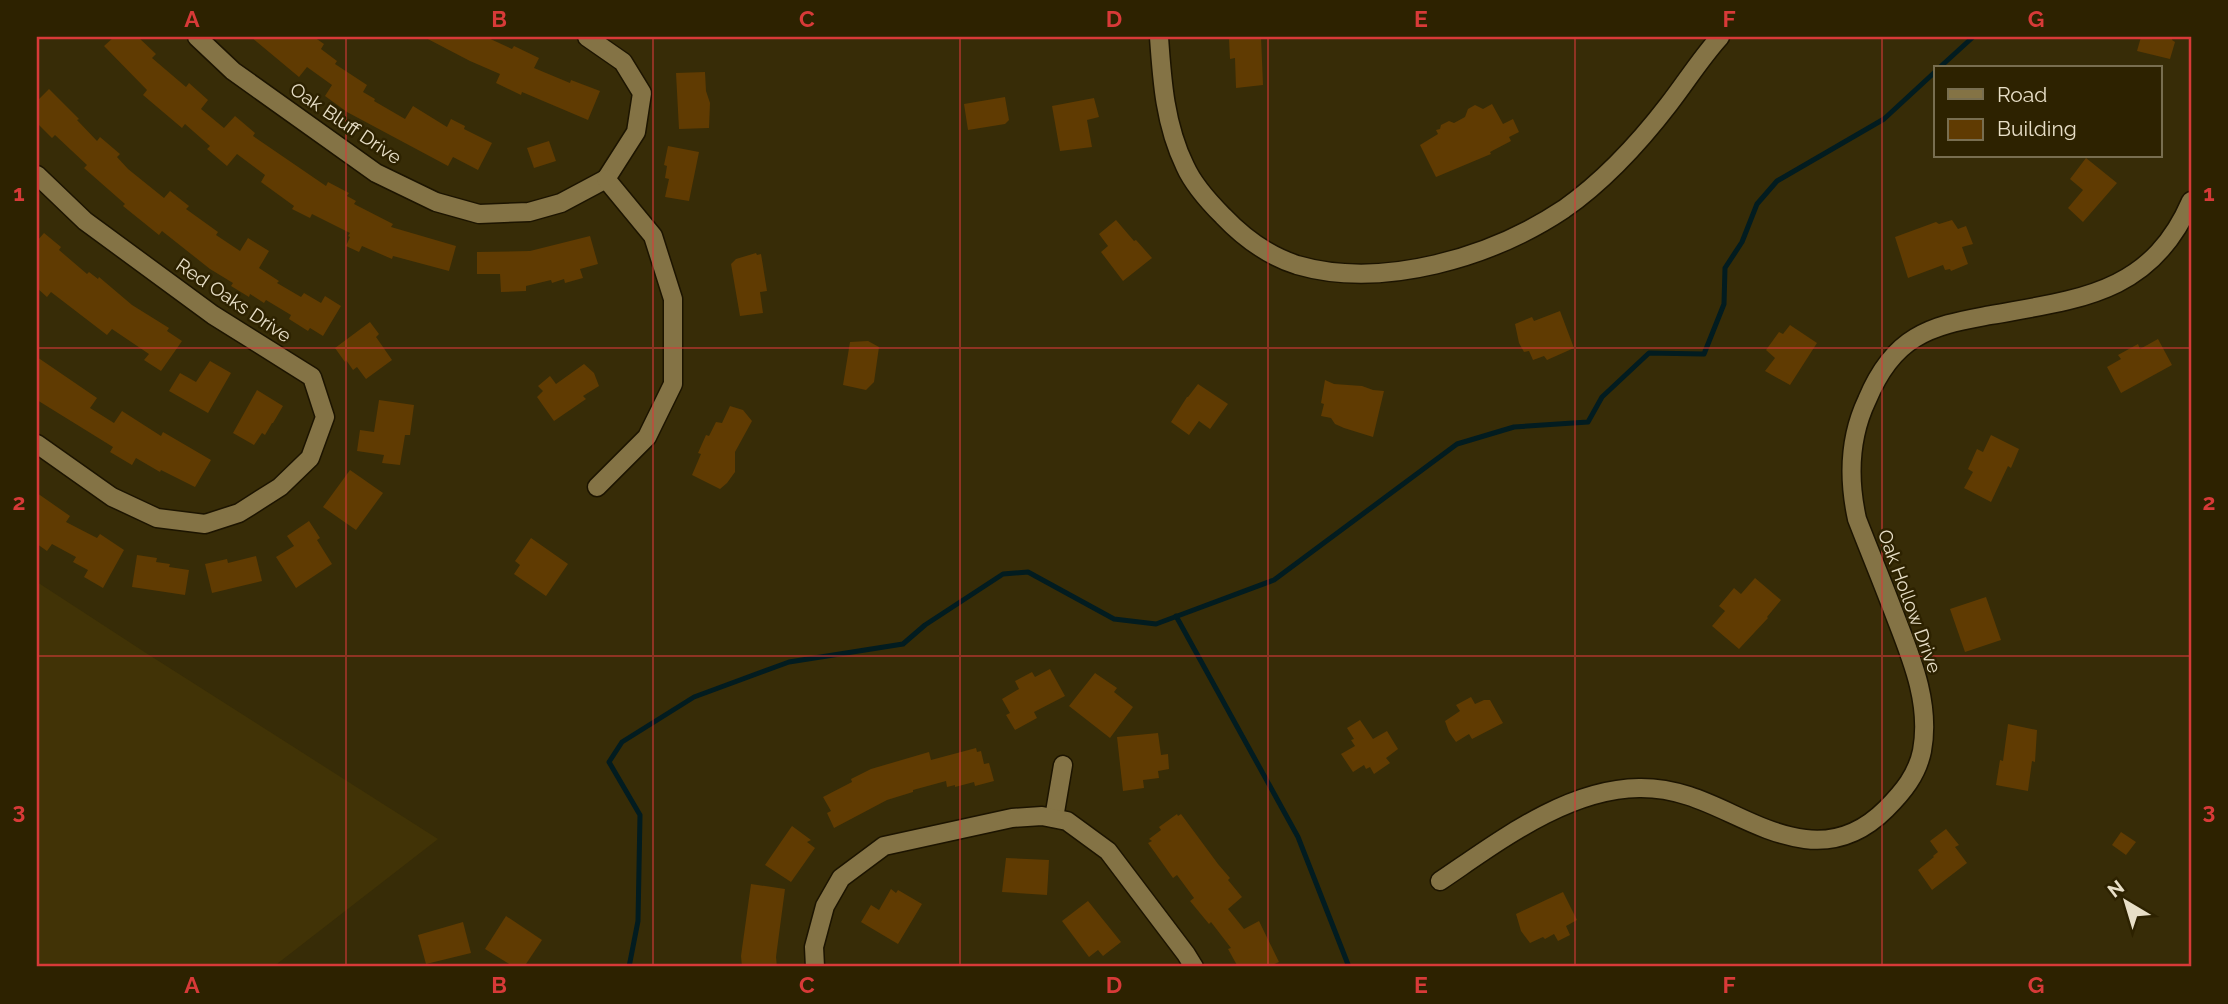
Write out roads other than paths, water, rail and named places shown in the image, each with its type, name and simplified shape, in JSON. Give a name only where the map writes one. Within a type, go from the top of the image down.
[{"type":"street","name":"Oak Bluff Drive","points":[[197,37],[233,71],[376,173],[436,202],[479,214],[529,212],[561,203],[606,179]]},
{"type":"street","points":[[587,37],[623,62],[642,93],[636,132],[606,179],[653,236],[673,299],[673,384],[647,437],[597,487]]},
{"type":"street","points":[[1159,37],[1164,97],[1174,139],[1186,168],[1208,201],[1232,226],[1263,249],[1296,264],[1359,274],[1435,264],[1479,251],[1534,227],[1565,208],[1629,151],[1720,37]]},
{"type":"street","name":"Red Oaks Drive","points":[[37,174],[96,229],[213,315],[312,377],[325,417],[310,458],[280,487],[239,513],[205,524],[156,518],[112,497],[37,444]]},
{"type":"street","name":"Oak Hollow Drive","points":[[1440,881],[1517,828],[1541,816],[1596,795],[1637,788],[1672,790],[1702,799],[1767,828],[1804,839],[1845,836],[1864,827],[1883,811],[1904,790],[1915,772],[1922,753],[1925,727],[1922,694],[1911,656],[1857,519],[1852,498],[1850,473],[1854,435],[1875,380],[1894,356],[1913,339],[1934,328],[1961,320],[2073,300],[2129,278],[2167,244],[2181,224],[2191,201]]},
{"type":"street","points":[[1054,818],[1063,765]]},
{"type":"street","points":[[815,967],[814,947],[825,906],[841,878],[884,846],[1012,818],[1042,816],[1067,821],[1108,851],[1194,967]]},
{"type":"waterway","points":[[1941,66],[1973,37]]},
{"type":"waterway","points":[[629,967],[638,921],[640,815],[609,762],[622,742],[694,697],[789,662],[903,644],[925,625],[1003,574],[1028,572],[1114,619],[1156,624],[1274,580],[1457,444],[1514,427],[1588,422],[1602,397],[1649,353],[1704,354],[1724,304],[1725,268],[1742,242],[1757,204],[1777,181],[1884,119],[1934,73]]},
{"type":"waterway","points":[[1176,616],[1298,837],[1349,967]]}]
